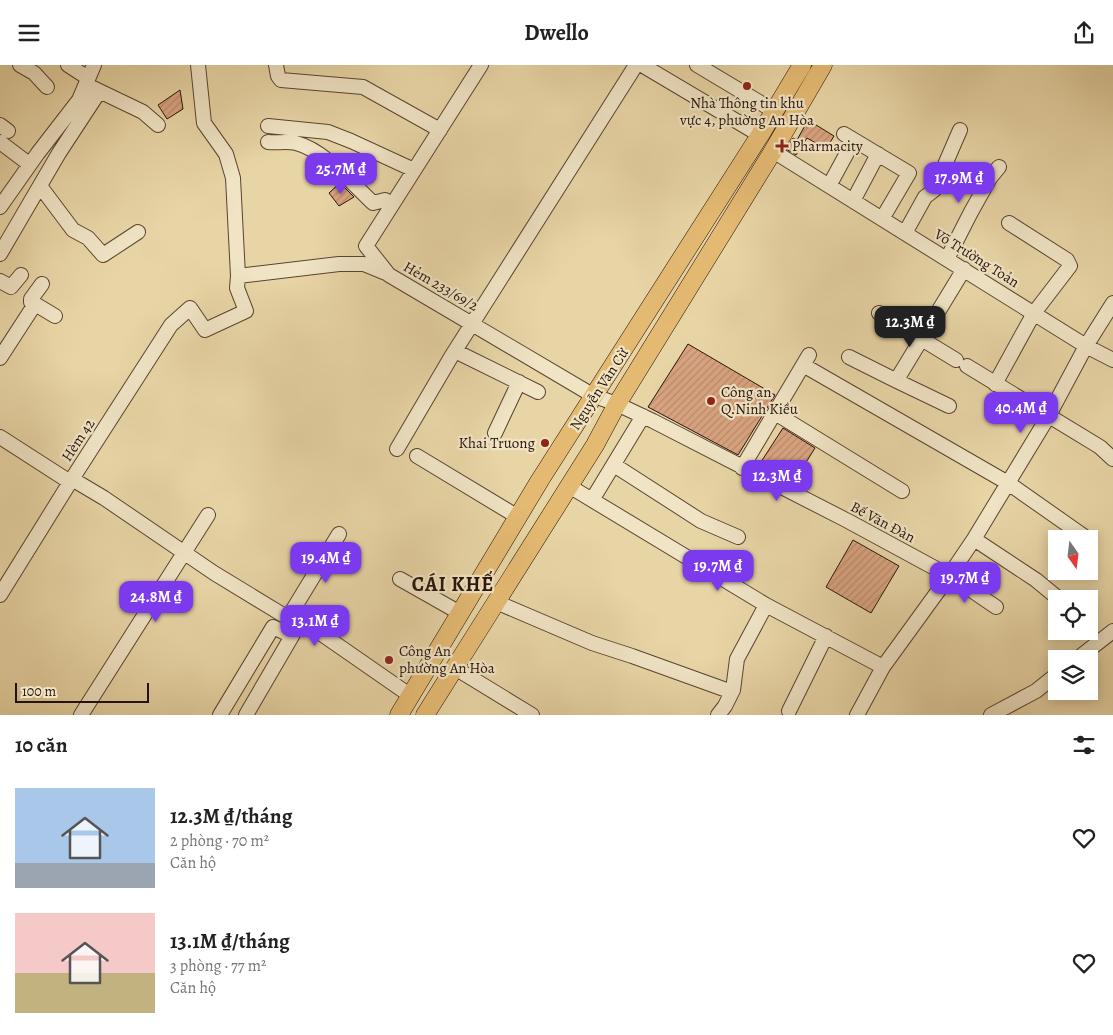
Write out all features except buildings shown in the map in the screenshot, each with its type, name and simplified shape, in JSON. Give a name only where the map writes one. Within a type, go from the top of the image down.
[{"type":"main road","name":"Nguyễn Văn Cừ","points":[[399,715],[518,517],[758,138],[802,65]]},
{"type":"main road","name":"Nguyễn Văn Cừ","points":[[425,715],[570,486],[617,404],[773,151],[823,65]]},
{"type":"main road","points":[[758,138],[773,151]]},
{"type":"street","points":[[20,65],[34,73],[47,87]]},
{"type":"street","points":[[68,65],[99,91],[143,112],[158,125]]},
{"type":"street","points":[[0,207],[27,167],[79,100],[94,65]]},
{"type":"street","points":[[198,65],[204,123],[226,154],[233,178],[238,276],[339,264],[364,264],[389,275]]},
{"type":"street","points":[[276,65],[278,76],[281,80],[363,87],[440,130]]},
{"type":"street","name":"Hẻm 233/69/2","points":[[481,65],[366,246],[389,275],[594,396],[617,404]]},
{"type":"street","points":[[397,449],[455,351],[636,65]]},
{"type":"street","points":[[642,65],[758,138]]},
{"type":"street","points":[[697,65],[774,111]]},
{"type":"street","points":[[0,254],[99,91]]},
{"type":"street","points":[[268,126],[328,132],[352,141],[414,171]]},
{"type":"street","points":[[905,233],[925,197],[934,190],[960,130]]},
{"type":"street","points":[[3,133],[73,230],[88,238],[103,255],[138,232]]},
{"type":"street","points":[[829,186],[849,137],[909,173],[882,219]]},
{"type":"street","points":[[268,142],[296,143],[315,151],[374,203],[385,200],[392,204]]},
{"type":"street","name":"Võ Trường Toản","points":[[773,151],[1113,360]]},
{"type":"street","points":[[853,201],[878,154]]},
{"type":"street","points":[[947,259],[990,178],[999,167]]},
{"type":"street","points":[[995,384],[1034,313],[1070,266],[1070,264],[1009,223]]},
{"type":"street","points":[[898,381],[899,376],[964,269]]},
{"type":"street","points":[[0,281],[11,287],[21,275]]},
{"type":"street","name":"Hèm 42","points":[[0,595],[71,480],[171,325],[190,308],[205,330],[246,311],[237,288],[238,276]]},
{"type":"street","points":[[42,284],[31,301],[55,316]]},
{"type":"street","points":[[857,715],[883,667],[974,539],[1048,417],[1086,345],[1113,303]]},
{"type":"street","points":[[0,358],[35,304]]},
{"type":"street","points":[[879,313],[1100,447],[1113,459]]},
{"type":"street","points":[[455,351],[538,392]]},
{"type":"street","points":[[849,357],[949,407]]},
{"type":"street","points":[[742,468],[806,360],[1008,483],[1075,530]]},
{"type":"street","points":[[495,433],[519,382]]},
{"type":"street","name":"Bế Văn Đàn","points":[[617,404],[848,521],[949,576],[996,607]]},
{"type":"street","points":[[774,413],[902,491]]},
{"type":"street","points":[[592,500],[643,416]]},
{"type":"street","points":[[0,437],[104,498],[214,573],[294,619],[411,696]]},
{"type":"street","points":[[417,456],[518,517]]},
{"type":"street","points":[[614,465],[701,521],[738,537]]},
{"type":"street","points":[[570,486],[766,605],[883,667]]},
{"type":"street","points":[[81,715],[208,515]]},
{"type":"street","points":[[246,715],[292,636],[294,619],[339,534]]},
{"type":"street","points":[[974,539],[1048,590]]},
{"type":"street","points":[[400,579],[460,613]]},
{"type":"street","points":[[496,602],[592,643],[732,692]]},
{"type":"street","points":[[718,715],[732,692],[737,659],[766,605]]},
{"type":"street","points":[[220,715],[273,627],[292,636]]},
{"type":"street","points":[[1089,650],[1113,631]]},
{"type":"street","points":[[789,711],[826,636]]},
{"type":"street","points":[[456,668],[532,715]]},
{"type":"street","points":[[992,715],[1036,691],[1048,681]]},
{"type":"place","name":"Nhà Thông tin khu vực 4, phuờng An Hòa","points":[[747,86]]},
{"type":"place","name":"Pharmacity","points":[[782,146]]},
{"type":"place","name":"Công an Q.Ninh Kiều","points":[[711,401]]},
{"type":"place","name":"Khai Truong","points":[[545,443]]},
{"type":"place","name":"Công An phường An Hòa","points":[[389,660]]},
{"type":"district","name":"CÁI KHẾ","points":[[453,584]]}]
